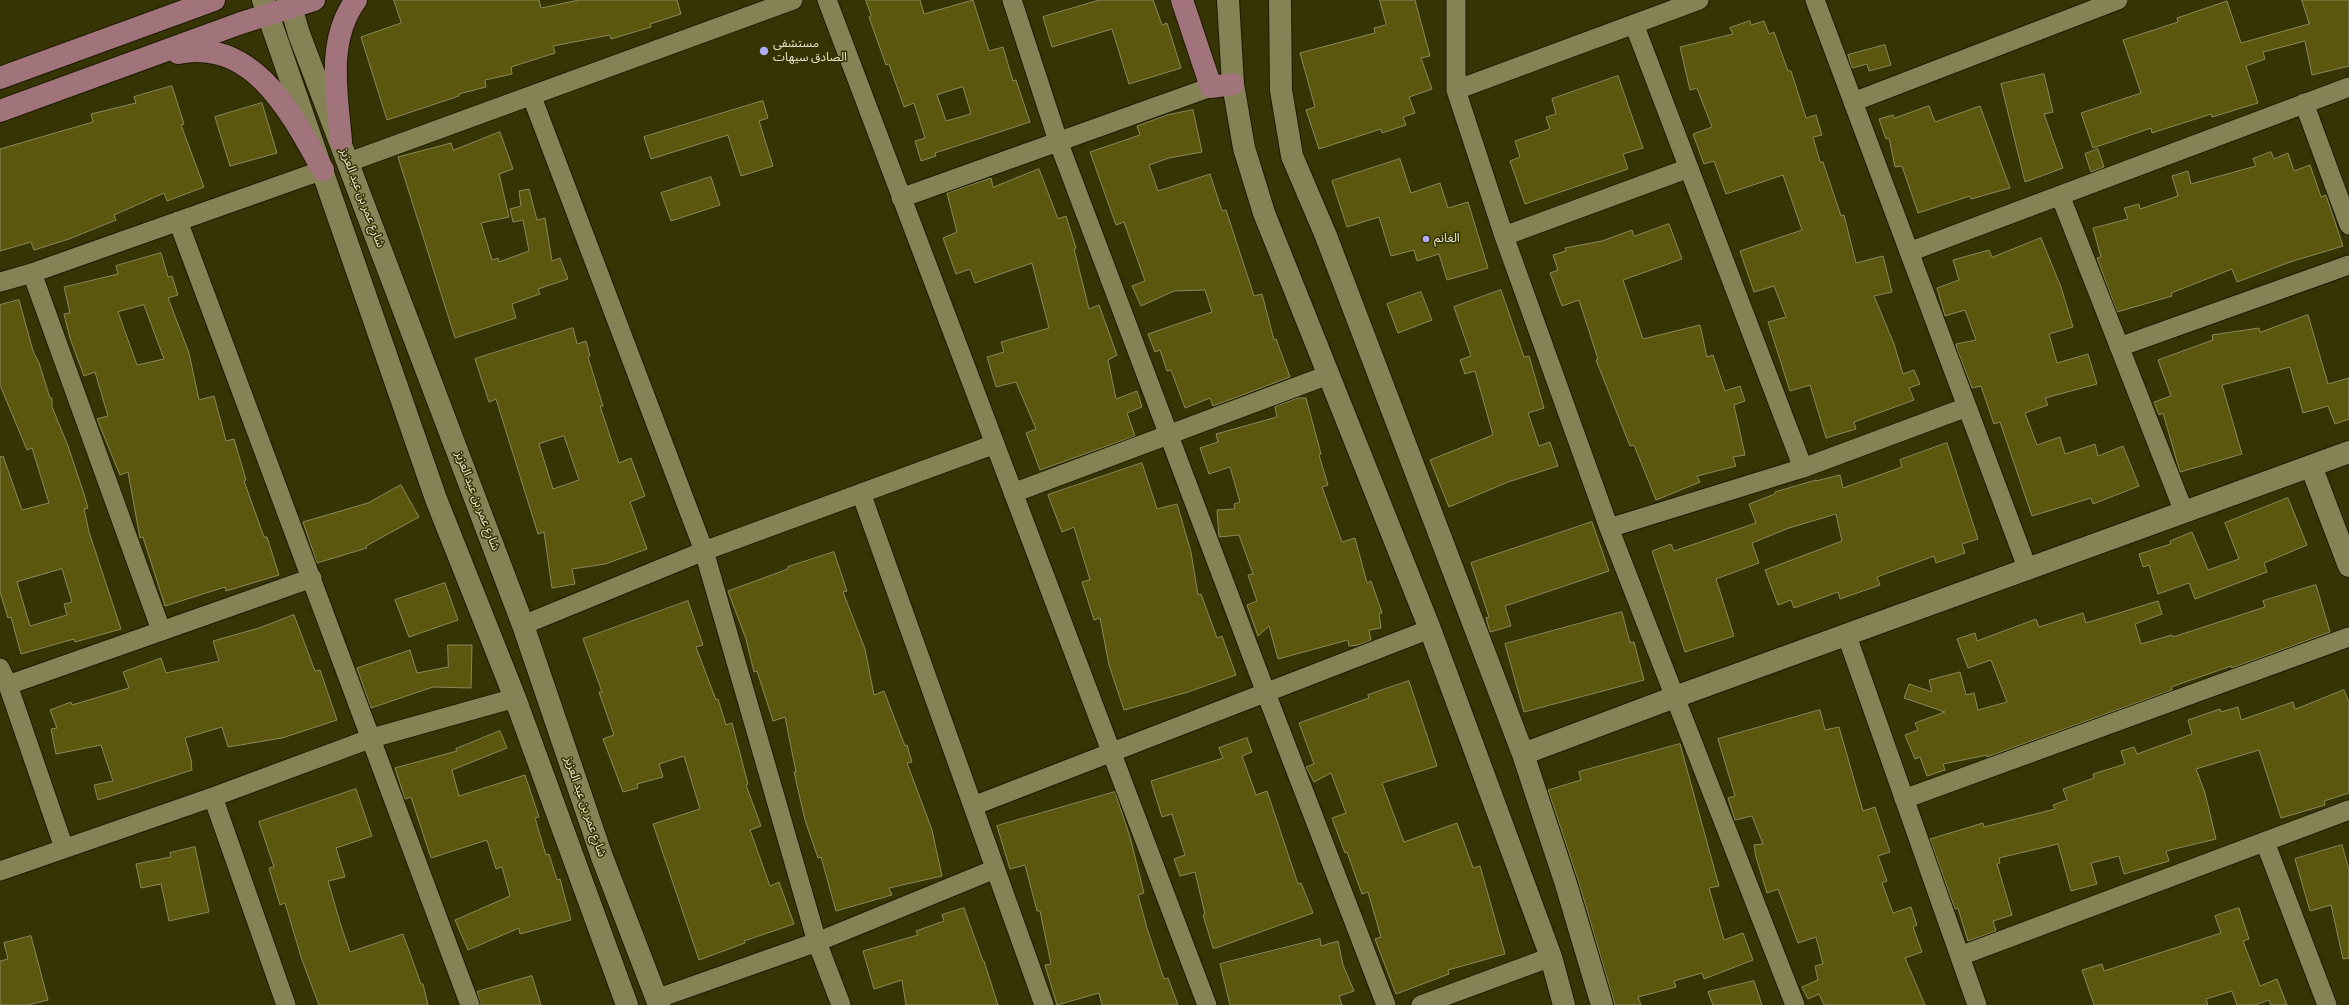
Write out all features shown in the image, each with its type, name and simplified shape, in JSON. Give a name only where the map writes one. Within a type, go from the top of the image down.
[{"type":"main road","points":[[0,78],[214,0]]},
{"type":"main road","points":[[0,111],[241,23],[266,8],[314,0]]},
{"type":"main road","points":[[340,141],[335,64],[341,29],[356,0]]},
{"type":"main road","points":[[1182,0],[1211,87],[1233,84]]},
{"type":"main road","points":[[138,61],[182,52],[218,52],[257,73],[287,107],[323,170]]},
{"type":"street","points":[[349,162],[532,97],[793,0]]},
{"type":"street","points":[[827,0],[1207,1005]]},
{"type":"street","points":[[1012,0],[1058,141],[1266,693],[1386,1005]]},
{"type":"street","points":[[1228,0],[1233,84],[1244,148],[1264,213],[1430,629],[1551,957],[1564,1005]]},
{"type":"street","points":[[1280,0],[1281,90],[1292,156],[1328,244],[1523,754],[1566,884],[1602,1005]]},
{"type":"street","points":[[1456,0],[1456,90],[1504,236],[1609,528],[1795,1005]]},
{"type":"street","points":[[1815,0],[2028,570]]},
{"type":"street","points":[[1853,102],[2118,0]]},
{"type":"street","points":[[1456,90],[1692,1]]},
{"type":"street","name":"شارع عمر بن عبد العزيز","points":[[290,4],[299,34],[349,162],[523,625],[602,857],[658,1002]]},
{"type":"street","points":[[266,8],[436,499],[515,698],[627,1005]]},
{"type":"street","points":[[1634,24],[1803,468]]},
{"type":"street","points":[[901,198],[1211,87]]},
{"type":"street","points":[[1909,252],[2349,87]]},
{"type":"street","points":[[532,97],[704,551],[817,942],[841,1005]]},
{"type":"street","points":[[2304,103],[2349,225]]},
{"type":"street","points":[[1504,236],[1689,168]]},
{"type":"street","points":[[0,282],[32,273],[323,170]]},
{"type":"street","points":[[2060,195],[2184,512]]},
{"type":"street","points":[[178,221],[372,738],[470,1005]]},
{"type":"street","points":[[2119,347],[2349,265]]},
{"type":"street","points":[[32,273],[161,630]]},
{"type":"street","points":[[1013,492],[1169,436],[1328,375]]},
{"type":"street","points":[[1609,528],[1803,468],[1967,407]]},
{"type":"street","points":[[523,625],[704,551],[995,444]]},
{"type":"street","points":[[1523,754],[1675,697],[1847,636],[2349,452]]},
{"type":"street","points":[[2311,466],[2349,566]]},
{"type":"street","points":[[861,493],[1044,1005]]},
{"type":"street","points":[[8,685],[312,578]]},
{"type":"street","points":[[973,806],[1430,629]]},
{"type":"street","points":[[1847,636],[1977,1005]]},
{"type":"street","points":[[1904,799],[2349,637]]},
{"type":"street","points":[[0,668],[8,685],[64,848]]},
{"type":"street","points":[[0,871],[212,797],[372,738],[515,698]]},
{"type":"street","points":[[212,797],[286,1005]]},
{"type":"street","points":[[1960,956],[2349,810]]},
{"type":"street","points":[[2265,842],[2327,1005]]},
{"type":"street","points":[[658,1002],[817,942],[995,869]]},
{"type":"street","points":[[1421,1005],[1551,957]]},
{"type":"building","points":[[394,0],[539,0],[541,8],[579,0],[677,0],[681,14],[650,24],[651,27],[611,39],[610,35],[553,46],[555,53],[511,67],[512,74],[485,80],[486,87],[459,94],[459,96],[387,120],[361,37],[401,23]]},
{"type":"building","points":[[866,0],[920,0],[924,14],[973,0],[989,51],[1003,47],[1013,81],[1016,80],[1030,122],[935,153],[936,156],[921,161],[915,141],[925,138],[914,103],[904,107],[889,64],[886,65],[869,17],[871,16]],"holes":[[[963,87],[971,114],[946,121],[937,95]]]},
{"type":"building","points":[[1100,0],[1153,0],[1162,25],[1167,23],[1181,68],[1129,84],[1112,29],[1052,47],[1043,17]]},
{"type":"building","points":[[1380,0],[1415,0],[1430,56],[1421,58],[1432,89],[1409,97],[1415,113],[1403,117],[1406,125],[1382,133],[1381,129],[1319,149],[1306,110],[1315,107],[1300,53],[1375,33],[1374,28],[1386,25]]},
{"type":"building","points":[[2302,0],[2349,0],[2349,66],[2312,75],[2305,41],[2263,52],[2265,59],[2246,66],[2258,103],[2212,117],[2211,114],[2152,133],[2151,128],[2093,148],[2081,113],[2141,93],[2123,40],[2178,22],[2177,18],[2227,1],[2241,43],[2309,24]]},
{"type":"building","points":[[1750,21],[1751,25],[1764,21],[1769,34],[1774,32],[1788,71],[1791,71],[1806,118],[1816,115],[1822,135],[1813,137],[1820,162],[1823,162],[1841,216],[1844,215],[1856,263],[1883,256],[1892,292],[1874,296],[1894,344],[1903,374],[1914,370],[1920,384],[1909,388],[1914,400],[1854,422],[1856,429],[1826,438],[1810,385],[1790,391],[1768,322],[1786,317],[1774,286],[1754,292],[1740,251],[1802,230],[1783,175],[1726,194],[1714,161],[1704,164],[1693,134],[1712,127],[1697,88],[1690,90],[1680,47],[1733,34],[1730,28]]},
{"type":"building","points":[[1885,45],[1891,65],[1869,71],[1867,64],[1852,68],[1848,55]]},
{"type":"building","points":[[2044,74],[2053,112],[2044,114],[2063,168],[2025,182],[2001,84]]},
{"type":"building","points":[[1618,76],[1643,148],[1623,154],[1628,169],[1525,204],[1510,161],[1520,157],[1515,141],[1550,129],[1546,117],[1556,114],[1552,99]]},
{"type":"building","points":[[172,86],[184,124],[181,125],[204,187],[167,201],[164,193],[114,215],[116,220],[69,239],[34,250],[31,242],[0,251],[0,149],[93,122],[91,114],[136,103],[134,97]]},
{"type":"building","points":[[763,101],[768,118],[759,121],[773,166],[741,176],[728,135],[651,159],[644,137]]},
{"type":"building","points":[[262,103],[277,153],[230,166],[215,117]]},
{"type":"building","points":[[1929,106],[1935,122],[1980,106],[2010,188],[1971,199],[1970,196],[1918,213],[1902,166],[1895,167],[1889,138],[1886,139],[1879,119],[1893,115],[1894,118]]},
{"type":"building","points":[[1193,110],[1202,152],[1169,158],[1149,165],[1158,191],[1210,174],[1222,211],[1226,210],[1254,296],[1262,294],[1274,340],[1276,339],[1290,377],[1213,406],[1210,398],[1185,408],[1171,370],[1167,371],[1160,350],[1155,352],[1148,334],[1212,312],[1205,290],[1174,291],[1141,306],[1132,286],[1145,281],[1124,222],[1116,225],[1090,152],[1140,135],[1137,126],[1167,115]]},
{"type":"building","points":[[500,132],[513,169],[499,174],[509,217],[481,223],[492,260],[498,258],[499,262],[529,251],[523,220],[513,222],[510,209],[521,206],[519,191],[529,189],[537,220],[545,218],[552,261],[560,258],[568,279],[538,289],[540,294],[512,304],[516,318],[455,338],[398,157],[451,143],[453,150]]},
{"type":"building","points":[[2098,149],[2104,167],[2091,172],[2085,154]]},
{"type":"building","points":[[2271,152],[2274,159],[2288,153],[2294,171],[2310,165],[2321,197],[2326,195],[2343,246],[2290,262],[2237,282],[2232,269],[2171,293],[2172,296],[2117,312],[2097,258],[2101,257],[2093,228],[2128,219],[2124,208],[2139,204],[2140,209],[2178,196],[2172,176],[2188,171],[2191,184],[2256,166],[2253,159]]},
{"type":"building","points":[[1400,159],[1411,193],[1440,183],[1448,208],[1468,202],[1488,268],[1447,280],[1439,254],[1417,261],[1414,250],[1391,256],[1379,217],[1347,227],[1332,181]]},
{"type":"building","points":[[1039,169],[1058,219],[1066,216],[1076,248],[1074,249],[1089,309],[1099,305],[1117,355],[1108,360],[1116,399],[1137,391],[1142,407],[1127,413],[1135,436],[1040,470],[1026,433],[1036,429],[1016,382],[996,387],[987,357],[1004,352],[1001,342],[1049,328],[1032,263],[975,283],[970,269],[956,274],[943,238],[957,232],[947,193],[991,178],[993,187]]},
{"type":"building","points":[[711,177],[720,205],[671,221],[661,193]]},
{"type":"building","points":[[1669,224],[1682,259],[1623,280],[1643,339],[1700,325],[1707,357],[1713,355],[1725,391],[1740,386],[1745,401],[1734,405],[1745,455],[1733,457],[1736,466],[1697,476],[1700,482],[1656,500],[1634,445],[1630,446],[1596,360],[1598,359],[1579,300],[1562,306],[1550,273],[1558,270],[1553,255],[1566,251],[1565,248],[1602,241],[1632,230],[1634,236]]},
{"type":"building","points":[[2041,238],[2061,287],[2073,327],[2049,334],[2057,363],[2088,354],[2097,384],[2045,398],[2048,405],[2025,413],[2037,445],[2060,437],[2065,454],[2095,444],[2098,456],[2123,446],[2139,486],[2093,504],[2091,498],[2032,516],[2000,422],[1994,424],[1981,386],[1972,388],[1957,349],[1956,344],[1976,340],[1965,310],[1945,316],[1937,288],[1959,280],[1953,260],[1989,250],[1992,257]]},
{"type":"building","points":[[161,253],[168,277],[172,276],[178,295],[168,298],[189,353],[199,400],[214,396],[226,441],[234,439],[246,480],[244,481],[264,537],[267,537],[279,575],[226,591],[225,587],[165,606],[143,537],[140,538],[128,472],[120,475],[97,419],[108,416],[95,372],[84,376],[70,338],[64,314],[70,313],[64,287],[118,274],[116,266]],"holes":[[[144,305],[164,359],[137,365],[118,312]]]},
{"type":"building","points":[[1501,290],[1524,357],[1529,356],[1544,408],[1528,413],[1539,446],[1550,442],[1558,466],[1508,482],[1449,507],[1430,460],[1493,435],[1475,371],[1465,374],[1460,360],[1471,356],[1454,307]]},
{"type":"building","points":[[1421,292],[1432,320],[1398,333],[1387,304]]},
{"type":"building","points":[[19,300],[33,351],[39,363],[50,398],[52,398],[52,407],[68,446],[84,494],[88,508],[84,509],[89,532],[121,629],[75,642],[74,639],[21,654],[11,617],[8,618],[0,592],[0,457],[3,456],[22,510],[49,503],[32,448],[27,450],[0,385],[0,305]],"holes":[[[62,569],[72,602],[64,604],[67,615],[30,626],[17,582]]]},
{"type":"building","points":[[2308,315],[2328,384],[2349,378],[2349,419],[2335,424],[2328,406],[2303,413],[2290,367],[2222,385],[2242,454],[2180,472],[2163,413],[2159,415],[2154,402],[2171,396],[2158,360],[2213,340],[2212,335],[2259,328],[2260,332]]},
{"type":"building","points":[[573,328],[577,344],[586,341],[590,356],[588,357],[603,406],[600,406],[619,463],[631,458],[645,496],[630,502],[647,549],[605,564],[572,569],[575,584],[552,588],[544,532],[538,534],[496,399],[489,402],[475,359]],"holes":[[[564,436],[579,480],[553,489],[539,444]]]},
{"type":"building","points":[[1298,398],[1306,398],[1321,454],[1319,455],[1328,485],[1322,487],[1342,542],[1355,538],[1367,583],[1371,581],[1382,613],[1379,614],[1381,628],[1369,630],[1371,640],[1359,645],[1349,646],[1348,640],[1278,659],[1269,626],[1258,636],[1247,605],[1257,601],[1248,575],[1253,574],[1239,535],[1219,537],[1217,510],[1235,509],[1234,504],[1240,502],[1230,467],[1209,474],[1200,448],[1218,442],[1216,434],[1277,417],[1275,407]]},
{"type":"building","points":[[1947,443],[1978,539],[1962,544],[1965,553],[1936,563],[1934,556],[1877,577],[1880,585],[1840,599],[1838,592],[1794,608],[1791,600],[1778,605],[1765,570],[1842,541],[1836,514],[1789,528],[1752,543],[1759,563],[1716,579],[1734,636],[1685,652],[1652,551],[1671,544],[1674,551],[1756,523],[1749,504],[1775,494],[1775,492],[1816,480],[1840,475],[1843,488],[1902,467],[1900,460]]},
{"type":"building","points":[[1142,463],[1157,509],[1177,504],[1191,552],[1198,595],[1201,594],[1217,638],[1222,636],[1236,675],[1188,692],[1124,710],[1109,665],[1100,618],[1094,620],[1082,582],[1090,580],[1074,527],[1062,532],[1048,495]]},
{"type":"building","points":[[401,485],[419,517],[366,546],[367,548],[317,563],[303,522],[368,503]]},
{"type":"building","points":[[2288,498],[2307,545],[2264,563],[2267,572],[2195,599],[2189,583],[2158,594],[2149,565],[2143,567],[2139,554],[2171,544],[2170,541],[2192,532],[2208,570],[2239,559],[2225,523]]},
{"type":"building","points":[[1592,522],[1609,571],[1505,606],[1511,626],[1490,632],[1486,618],[1489,617],[1471,563]]},
{"type":"building","points":[[834,552],[847,591],[843,592],[865,649],[874,695],[884,691],[905,746],[907,745],[912,762],[907,763],[932,830],[942,876],[889,888],[892,895],[836,911],[821,857],[818,858],[805,820],[794,772],[796,772],[785,717],[773,721],[757,671],[754,672],[746,639],[728,591],[788,569],[788,567]]},
{"type":"building","points":[[445,583],[458,620],[409,637],[395,600]]},
{"type":"building","points":[[2316,585],[2330,632],[2232,668],[2231,666],[2171,687],[2172,690],[1987,757],[1987,755],[1943,764],[1945,770],[1927,776],[1920,757],[1915,759],[1905,735],[1918,730],[1915,723],[1945,712],[1904,698],[1909,684],[1932,692],[1929,680],[1960,672],[1966,695],[1974,693],[1978,710],[2007,702],[1991,660],[1968,668],[1957,639],[1975,633],[1977,641],[2036,619],[2039,627],[2083,613],[2086,623],[2158,601],[2162,614],[2135,624],[2141,644],[2172,635],[2173,637],[2265,607],[2263,601]]},
{"type":"building","points":[[688,601],[703,645],[696,647],[716,700],[718,699],[726,725],[732,723],[748,784],[746,785],[761,826],[750,830],[770,886],[779,882],[794,924],[744,941],[745,943],[699,960],[653,824],[700,809],[684,756],[659,764],[663,777],[637,784],[638,788],[623,792],[603,739],[614,735],[599,692],[602,692],[583,639]]},
{"type":"building","points":[[1622,612],[1630,643],[1634,642],[1644,680],[1524,712],[1505,644]]},
{"type":"building","points":[[294,615],[315,671],[320,670],[337,720],[282,738],[228,747],[222,727],[185,738],[192,763],[192,770],[98,800],[94,785],[113,781],[101,745],[56,754],[51,729],[57,728],[50,710],[71,702],[72,705],[129,688],[123,672],[161,658],[166,673],[219,661],[213,641],[259,628]]},
{"type":"building","points":[[448,645],[472,645],[471,688],[433,687],[371,708],[357,668],[410,650],[417,673],[448,667]]},
{"type":"building","points":[[1409,681],[1437,766],[1382,783],[1404,842],[1457,823],[1473,868],[1480,866],[1505,954],[1448,970],[1449,974],[1396,994],[1375,939],[1381,937],[1368,892],[1362,894],[1347,852],[1345,853],[1332,818],[1346,813],[1331,773],[1314,782],[1306,767],[1314,764],[1299,723],[1369,698],[1368,695]]},
{"type":"building","points":[[2344,690],[2349,702],[2349,793],[2324,801],[2325,805],[2281,818],[2259,750],[2196,769],[2205,793],[2216,839],[2166,851],[2169,861],[2124,874],[2119,856],[2091,863],[2097,884],[2071,891],[2058,844],[1999,858],[2000,863],[1997,864],[2012,915],[1993,921],[1996,931],[1968,941],[1958,908],[1955,909],[1930,839],[1983,823],[1984,827],[2055,809],[2053,805],[2067,800],[2063,789],[2094,778],[2093,774],[2125,764],[2121,751],[2134,747],[2137,754],[2192,734],[2188,720],[2220,709],[2221,712],[2238,707],[2241,720],[2293,702],[2295,709]]},
{"type":"building","points":[[1820,710],[1825,730],[1839,727],[1863,811],[1875,807],[1890,852],[1878,856],[1887,881],[1882,883],[1893,913],[1911,907],[1917,925],[1913,927],[1922,952],[1905,958],[1925,1005],[1824,1005],[1819,994],[1808,999],[1802,987],[1818,980],[1815,966],[1823,964],[1816,937],[1798,943],[1778,889],[1767,893],[1756,857],[1754,845],[1763,844],[1752,816],[1735,820],[1728,798],[1735,796],[1718,739]]},
{"type":"building","points":[[500,731],[507,748],[452,770],[459,796],[525,775],[539,817],[535,818],[546,855],[549,854],[557,880],[560,879],[571,920],[520,934],[519,928],[468,950],[455,920],[510,896],[502,867],[496,869],[487,840],[431,858],[411,797],[405,799],[395,768],[457,751],[456,749]]},
{"type":"building","points":[[1247,738],[1252,752],[1242,756],[1256,795],[1267,791],[1298,884],[1301,883],[1313,913],[1213,948],[1203,915],[1205,914],[1195,872],[1180,876],[1174,859],[1185,855],[1172,814],[1162,817],[1151,781],[1223,758],[1219,748]]},
{"type":"building","points":[[1680,744],[1719,886],[1709,888],[1724,940],[1743,933],[1753,960],[1704,979],[1702,973],[1674,981],[1676,987],[1638,997],[1641,1005],[1615,1005],[1578,880],[1548,790],[1581,780],[1579,772]]},
{"type":"building","points":[[356,789],[372,836],[336,848],[345,877],[328,881],[342,929],[350,952],[403,934],[421,984],[423,984],[428,1005],[319,1005],[302,960],[285,903],[280,905],[269,868],[274,867],[259,822]]},
{"type":"building","points":[[1115,792],[1130,837],[1144,893],[1138,895],[1147,928],[1164,979],[1168,978],[1178,1005],[1102,1005],[1099,993],[1057,1005],[1045,965],[1051,964],[1040,911],[1037,911],[1025,865],[1010,869],[997,826]]},
{"type":"building","points":[[2342,845],[2349,870],[2349,958],[2343,959],[2331,905],[2310,911],[2295,859]]},
{"type":"building","points":[[195,847],[209,912],[169,921],[161,884],[141,888],[136,864],[171,857],[170,853]]},
{"type":"building","points":[[964,908],[984,961],[998,1005],[906,1005],[902,980],[874,989],[863,951],[918,935],[916,931],[944,921],[942,915]]},
{"type":"building","points":[[2239,908],[2249,939],[2243,941],[2260,986],[2277,979],[2287,1005],[2271,1005],[2269,1000],[2255,1005],[2237,1005],[2232,991],[2206,999],[2208,1005],[2094,1005],[2082,970],[2102,964],[2104,971],[2221,933],[2215,916]]},
{"type":"building","points":[[31,936],[48,1000],[27,1005],[0,1005],[0,961],[8,959],[4,943]]},
{"type":"building","points":[[1320,939],[1321,946],[1338,941],[1343,965],[1354,991],[1339,996],[1342,1005],[1230,1005],[1220,964]]},
{"type":"building","points":[[532,976],[541,1005],[481,1005],[477,992]]},
{"type":"building","points":[[1754,981],[1762,1005],[1713,1005],[1708,992]]},
{"type":"place","name":"مستشفى الصادق سيهات","points":[[764,51]]},
{"type":"place","name":"الغانم","points":[[1426,239]]}]
